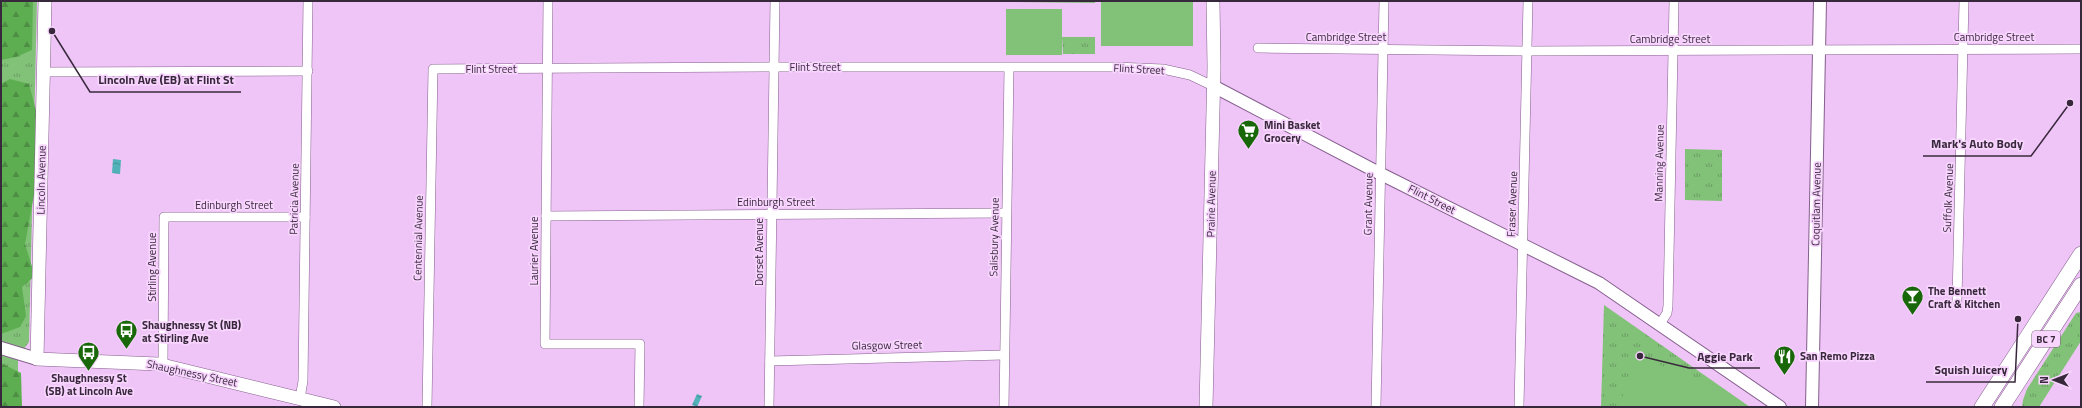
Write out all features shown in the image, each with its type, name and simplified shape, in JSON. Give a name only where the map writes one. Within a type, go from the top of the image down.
[{"type":"main road","name":"Lincoln Avenue","points":[[37,359],[45,1]]},
{"type":"main road","name":"Prairie Avenue","points":[[1206,407],[1213,86],[1213,1]]},
{"type":"main road","name":"BC 7","points":[[1982,407],[2081,254]]},
{"type":"main road","name":"BC 7","points":[[2002,407],[2012,400],[2081,285]]},
{"type":"main road","name":"Shaughnessy Street","points":[[37,359],[141,362],[334,407]]},
{"type":"street","name":"Patricia Avenue","points":[[300,398],[303,381],[308,1]]},
{"type":"street","name":"Laurier Avenue","points":[[548,1],[545,344],[640,344],[639,407]]},
{"type":"street","name":"Dorset Avenue","points":[[769,407],[774,1]]},
{"type":"street","name":"Grant Avenue","points":[[1376,407],[1384,1]]},
{"type":"street","name":"Fraser Avenue","points":[[1519,407],[1528,1]]},
{"type":"street","name":"Manning Avenue","points":[[1660,324],[1667,313],[1668,306],[1674,1]]},
{"type":"street","name":"Coquitlam Avenue","points":[[1812,407],[1820,1]]},
{"type":"street","name":"Suffolk Avenue","points":[[1957,300],[1964,1]]},
{"type":"street","name":"Cambridge Street","points":[[1258,48],[1527,51],[2081,49]]},
{"type":"street","name":"Flint Street","points":[[433,69],[548,70],[773,67],[1163,69],[1190,75],[1380,174],[1599,283],[1780,407]]},
{"type":"street","name":"Salisbury Avenue","points":[[1004,407],[1008,68]]},
{"type":"street","name":"Centennial Avenue","points":[[427,407],[433,69]]},
{"type":"street","points":[[43,72],[308,71]]},
{"type":"street","name":"Edinburgh Street","points":[[546,216],[1006,213]]},
{"type":"street","name":"Edinburgh Street","points":[[164,217],[305,217]]},
{"type":"street","name":"Stirling Avenue","points":[[163,366],[164,217]]},
{"type":"street","name":"Shaughnessy Street","points":[[1,348],[37,359]]},
{"type":"street","name":"Glasgow Street","points":[[770,361],[1004,355]]},
{"type":"green space","points":[[1,1],[37,1],[29,342],[18,357],[18,407],[1,407]]},
{"type":"green space","points":[[1,1],[33,1],[32,50],[16,57],[1,60]]},
{"type":"green space","points":[[1095,1],[1095,3],[1010,2]]},
{"type":"green space","points":[[1101,1],[1193,1],[1193,46],[1101,46]]},
{"type":"green space","points":[[1006,9],[1062,9],[1062,55],[1006,55]]},
{"type":"green space","points":[[1062,37],[1095,37],[1095,54],[1063,54]]},
{"type":"green space","points":[[10,79],[29,84],[39,122],[36,184],[25,244],[35,276],[22,287],[26,316],[20,327],[1,334],[1,84]]},
{"type":"green space","points":[[1685,149],[1722,150],[1722,201],[1685,200]]},
{"type":"green space","points":[[1604,305],[1750,407],[1601,407]]},
{"type":"green space","points":[[2081,312],[2081,341],[2039,407],[2022,407],[2027,389],[2076,313]]},
{"type":"green space","points":[[1641,358],[1714,385],[1740,403],[1739,407],[1619,407],[1634,362]]},
{"type":"green space","points":[[1,363],[21,373],[22,407],[1,407]]},
{"type":"water","points":[[113,159],[121,160],[120,174],[112,173]]},
{"type":"water","points":[[697,394],[702,396],[697,407],[692,405]]},
{"type":"place","name":"Lincoln Ave (EB) at Flint St","points":[[52,31]]},
{"type":"place","name":"Mark's Auto Body","points":[[2070,103]]},
{"type":"place","name":"Mini Basket Grocery","points":[[1248,150]]},
{"type":"place","name":"The Bennett Craft & Kitchen","points":[[1913,316]]},
{"type":"place","name":"Squish Juicery","points":[[2018,319]]},
{"type":"place","name":"Shaughnessy St (NB) at Stirling Ave","points":[[126,350]]},
{"type":"place","name":"Aggie Park","points":[[1640,356]]},
{"type":"place","name":"Shaughnessy St (SB) at Lincoln Ave","points":[[89,372]]},
{"type":"place","name":"San Remo Pizza","points":[[1785,376]]}]
